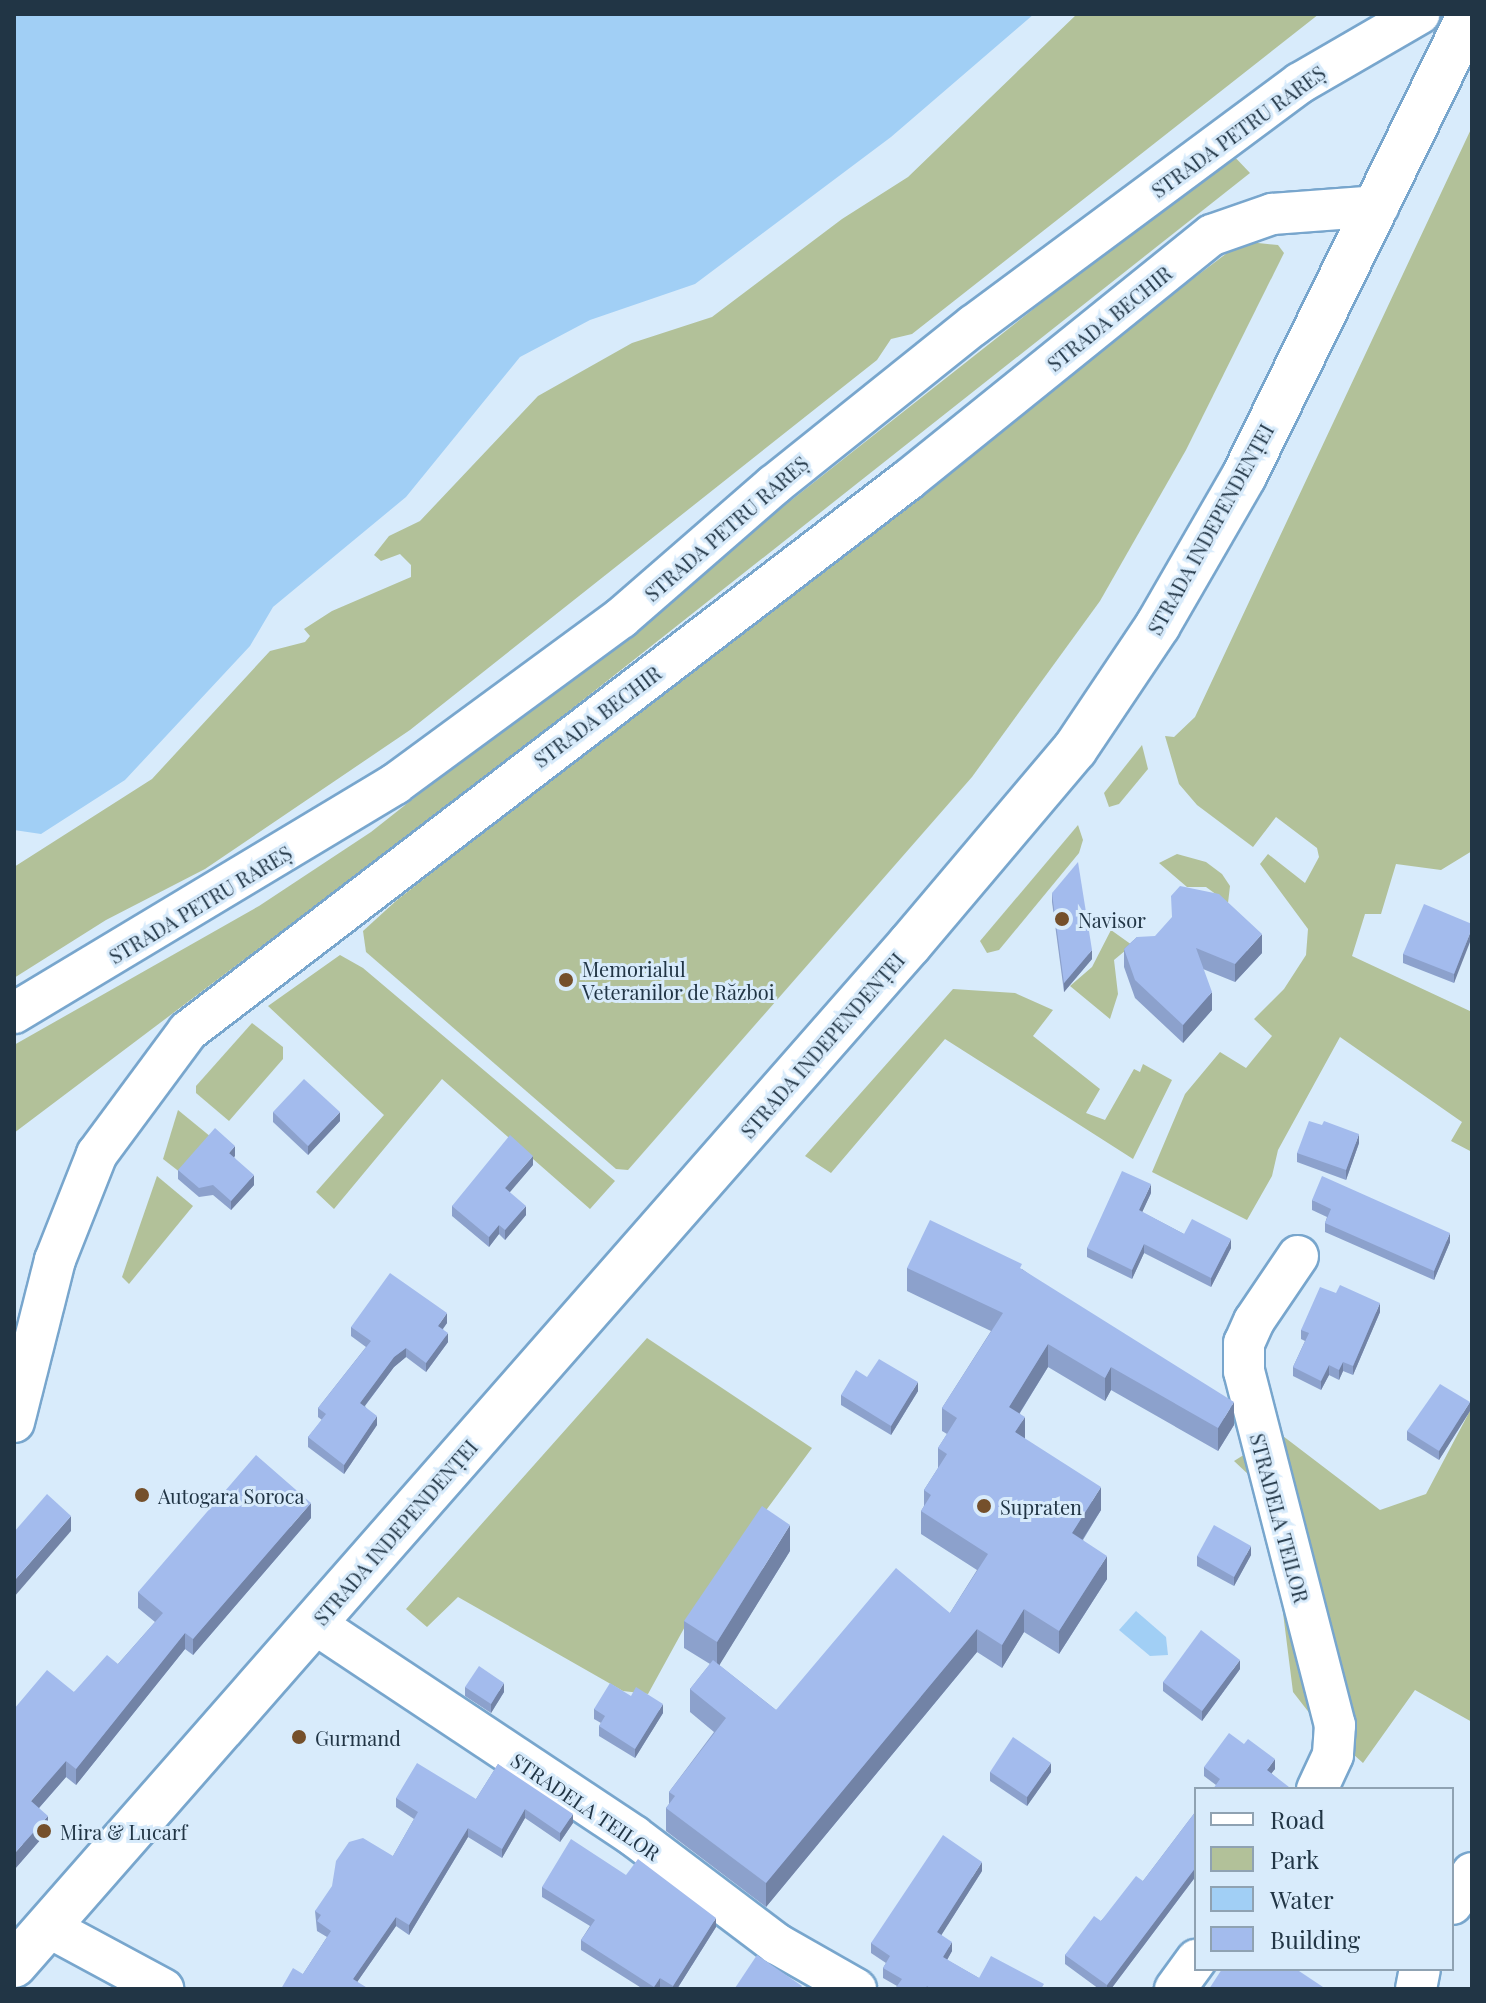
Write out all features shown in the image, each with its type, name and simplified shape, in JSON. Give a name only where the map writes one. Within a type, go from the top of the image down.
[{"type":"main road","name":"STRADA INDEPENDENȚEI","points":[[14,1965],[910,944],[1075,749],[1158,625],[1244,476],[1379,206],[1470,14]]},
{"type":"street","name":"STRADA PETRU RAREȘ","points":[[14,1013],[395,784],[621,618],[774,485],[974,325],[1300,83],[1419,14]]},
{"type":"street","name":"STRADA BECHIR","points":[[14,1422],[55,1260],[97,1154],[188,1031],[908,480],[1212,235],[1272,214],[1379,206]]},
{"type":"street","name":"STRADELA TEILOR","points":[[1298,1256],[1254,1321],[1244,1343],[1244,1371],[1335,1725],[1333,1755],[1318,1787]]},
{"type":"street","name":"STRADELA TEILOR","points":[[315,1624],[634,1836],[777,1944],[856,1989]]},
{"type":"street","points":[[1454,1901],[1472,1873]]},
{"type":"street","points":[[48,1927],[163,1989]]},
{"type":"street","points":[[1175,1989],[1194,1963]]},
{"type":"green space","points":[[1077,14],[1319,14],[912,334],[891,339],[877,360],[410,730],[205,869],[106,920],[14,978],[14,867],[152,779],[270,651],[305,642],[310,636],[304,629],[332,611],[411,577],[411,565],[400,554],[381,561],[374,555],[389,536],[420,521],[538,396],[632,343],[712,317],[842,219],[908,177]]},
{"type":"green space","points":[[1472,127],[1472,851],[1441,870],[1396,864],[1381,914],[1365,914],[1352,956],[1472,1012],[1472,1152],[1451,1141],[1462,1122],[1340,1037],[1278,1150],[1272,1176],[1247,1220],[1152,1172],[1185,1094],[1220,1052],[1246,1068],[1272,1036],[1254,1019],[1284,989],[1306,955],[1308,929],[1260,864],[1268,854],[1305,883],[1319,857],[1317,848],[1276,817],[1253,847],[1197,805],[1179,784],[1165,736],[1174,737],[1195,717]]},
{"type":"green space","points":[[1231,153],[1250,173],[473,787],[14,1133],[14,1045],[259,906],[371,832]]},
{"type":"green space","points":[[1249,242],[1278,245],[1284,253],[1186,450],[1100,601],[972,777],[628,1170],[616,1169],[366,952],[363,931],[397,900],[1092,355],[1235,247]]},
{"type":"green space","points":[[1142,745],[1148,769],[1119,804],[1109,807],[1104,793]]},
{"type":"green space","points":[[1078,825],[1083,840],[1079,853],[999,950],[987,953],[980,941]]},
{"type":"green space","points":[[1177,854],[1206,862],[1222,874],[1230,886],[1228,903],[1206,887],[1187,887],[1159,863]]},
{"type":"green space","points":[[1111,930],[1132,945],[1114,960],[1118,994],[1110,1019],[1070,986],[1092,967]]},
{"type":"green space","points":[[340,955],[363,968],[615,1181],[590,1209],[442,1079],[334,1209],[316,1192],[384,1115],[268,1006]]},
{"type":"green space","points":[[953,989],[1015,993],[1053,1010],[1033,1036],[1100,1089],[1086,1113],[1105,1120],[1134,1069],[1140,1072],[1143,1064],[1172,1080],[1133,1159],[945,1039],[831,1173],[805,1156]]},
{"type":"green space","points":[[252,1023],[283,1047],[283,1059],[229,1121],[196,1093],[196,1086]]},
{"type":"green space","points":[[178,1110],[211,1137],[181,1173],[163,1159]]},
{"type":"green space","points":[[157,1176],[193,1206],[129,1284],[122,1277]]},
{"type":"green space","points":[[647,1338],[812,1448],[699,1601],[648,1694],[623,1691],[458,1597],[427,1627],[406,1609]]},
{"type":"green space","points":[[1472,1407],[1472,1722],[1415,1690],[1363,1763],[1314,1719],[1293,1692],[1278,1573],[1250,1476],[1234,1461],[1279,1433],[1380,1510],[1426,1494]]},
{"type":"water","points":[[14,14],[1034,14],[891,137],[695,284],[590,320],[520,357],[406,497],[273,607],[250,646],[125,780],[41,834],[14,830]]},
{"type":"water","points":[[1136,1611],[1166,1637],[1168,1655],[1150,1656],[1119,1630]]},
{"type":"building","points":[[1078,862],[1092,950],[1064,983],[1052,893]]},
{"type":"building","points":[[1180,886],[1219,894],[1262,934],[1235,964],[1196,948],[1212,992],[1183,1025],[1135,980],[1124,949],[1137,937],[1155,936],[1172,917],[1171,896]]},
{"type":"building","points":[[1424,904],[1472,924],[1454,974],[1403,954]]},
{"type":"building","points":[[304,1079],[340,1112],[308,1146],[273,1112]]},
{"type":"building","points":[[1309,1121],[1322,1125],[1324,1121],[1359,1134],[1346,1170],[1297,1153]]},
{"type":"building","points":[[215,1128],[235,1146],[229,1153],[254,1175],[231,1201],[213,1185],[199,1188],[178,1170]]},
{"type":"building","points":[[510,1135],[533,1156],[505,1188],[526,1206],[505,1230],[499,1225],[489,1237],[452,1206]]},
{"type":"building","points":[[1122,1171],[1151,1184],[1139,1210],[1184,1234],[1192,1219],[1231,1239],[1211,1278],[1144,1244],[1132,1270],[1087,1248]]},
{"type":"building","points":[[1322,1176],[1450,1233],[1434,1271],[1325,1223],[1331,1209],[1312,1200]]},
{"type":"building","points":[[930,1220],[1022,1264],[1020,1268],[1234,1402],[1218,1428],[1111,1367],[1105,1378],[1048,1344],[1009,1407],[1025,1417],[1015,1432],[1101,1487],[1072,1533],[1107,1556],[1059,1631],[1024,1609],[1002,1645],[977,1629],[766,1883],[666,1808],[675,1796],[669,1792],[726,1718],[690,1689],[713,1660],[776,1710],[896,1568],[950,1613],[988,1554],[921,1511],[931,1495],[924,1490],[947,1454],[938,1448],[957,1418],[942,1408],[1003,1313],[907,1268]]},
{"type":"building","points":[[390,1273],[447,1313],[438,1326],[448,1333],[426,1363],[406,1348],[394,1357],[360,1403],[377,1416],[344,1465],[308,1437],[326,1414],[318,1408],[371,1341],[351,1327]]},
{"type":"building","points":[[1340,1285],[1380,1303],[1353,1366],[1343,1362],[1339,1370],[1329,1365],[1321,1381],[1293,1367],[1309,1333],[1301,1330],[1320,1287],[1336,1293]]},
{"type":"building","points":[[879,1359],[918,1382],[891,1426],[841,1395],[856,1370],[867,1377]]},
{"type":"building","points":[[1440,1384],[1470,1402],[1439,1451],[1407,1431]]},
{"type":"building","points":[[256,1455],[311,1503],[193,1639],[185,1633],[76,1769],[66,1761],[31,1801],[48,1816],[14,1854],[14,1709],[47,1670],[74,1692],[107,1655],[118,1664],[163,1613],[138,1592]]},
{"type":"building","points":[[47,1494],[71,1516],[14,1581],[14,1532]]},
{"type":"building","points":[[762,1506],[790,1525],[717,1642],[684,1621]]},
{"type":"building","points":[[1214,1525],[1251,1546],[1234,1577],[1197,1556]]},
{"type":"building","points":[[1201,1630],[1240,1660],[1202,1711],[1163,1682]]},
{"type":"building","points":[[479,1666],[504,1683],[491,1704],[465,1687]]},
{"type":"building","points":[[610,1683],[631,1696],[636,1687],[663,1704],[635,1749],[599,1726],[605,1716],[594,1709]]},
{"type":"building","points":[[1229,1733],[1244,1744],[1248,1739],[1275,1759],[1267,1770],[1289,1787],[1214,1787],[1220,1779],[1204,1767]]},
{"type":"building","points":[[1013,1737],[1051,1763],[1027,1797],[990,1772]]},
{"type":"building","points":[[417,1763],[476,1799],[498,1764],[573,1814],[560,1833],[525,1809],[502,1849],[468,1828],[409,1925],[396,1917],[353,1979],[369,1989],[281,1989],[293,1968],[303,1974],[331,1931],[317,1921],[321,1915],[315,1911],[332,1886],[336,1861],[349,1842],[363,1838],[393,1856],[418,1812],[396,1798]]},
{"type":"building","points":[[1194,1814],[1194,1870],[1107,1985],[1065,1955],[1094,1916],[1101,1921],[1136,1876],[1143,1881]]},
{"type":"building","points":[[943,1835],[982,1862],[937,1932],[952,1942],[943,1957],[979,1978],[991,1956],[1044,1984],[1041,1989],[931,1989],[927,1986],[925,1989],[895,1989],[902,1979],[883,1968],[890,1956],[871,1943]]},
{"type":"building","points":[[571,1839],[626,1875],[638,1859],[716,1918],[673,1986],[660,1978],[654,1987],[581,1940],[595,1920],[542,1887]]},
{"type":"building","points":[[757,1955],[802,1986],[800,1989],[735,1988]]},
{"type":"building","points":[[1221,1971],[1299,1971],[1326,1989],[1209,1989]]},
{"type":"place","name":"Navisor","points":[[1062,919]]},
{"type":"place","name":"Memorialul Veteranilor de Război","points":[[566,980]]},
{"type":"place","name":"Autogara Soroca","points":[[142,1495]]},
{"type":"place","name":"Supraten","points":[[984,1506]]},
{"type":"place","name":"Gurmand","points":[[299,1737]]},
{"type":"place","name":"Mira & Lucarf","points":[[44,1831]]}]
